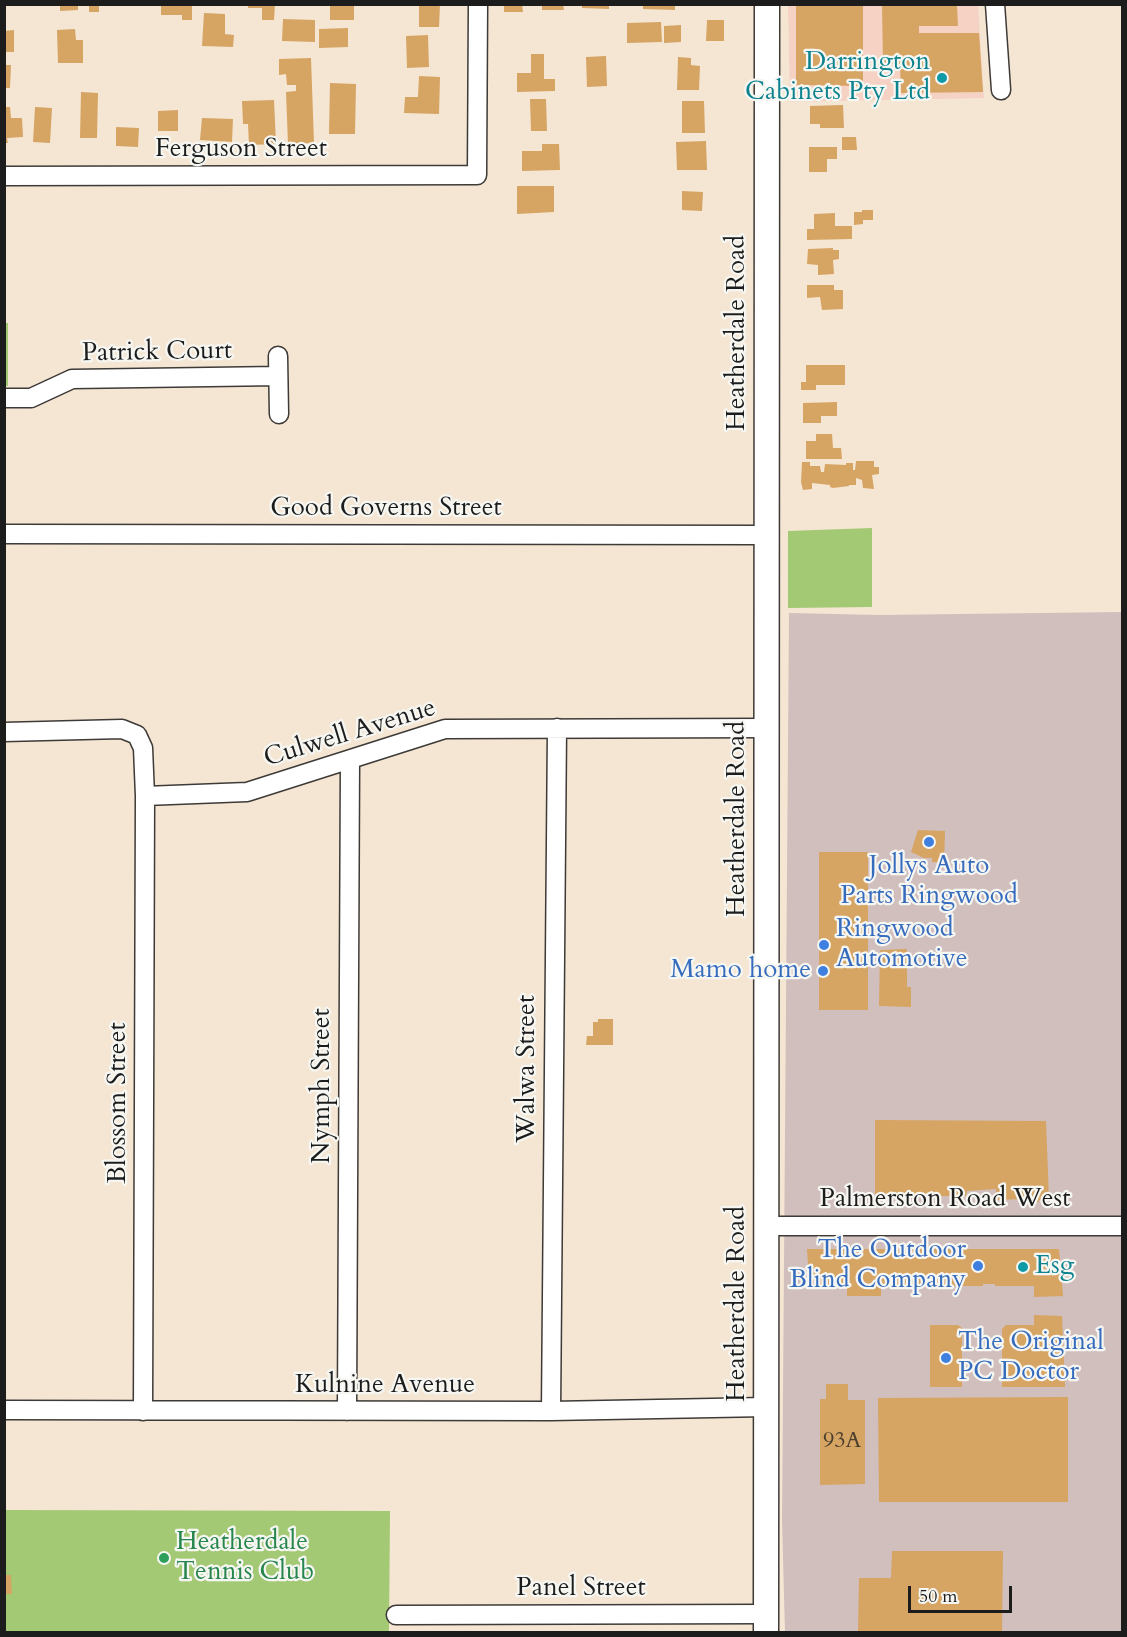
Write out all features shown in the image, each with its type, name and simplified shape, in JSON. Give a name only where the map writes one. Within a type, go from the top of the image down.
[{"type":"main road","name":"Heatherdale Road","points":[[766,1623],[767,4]]},
{"type":"street","name":"Ferguson Street","points":[[4,176],[477,175],[478,4]]},
{"type":"street","points":[[995,4],[1001,90]]},
{"type":"street","points":[[278,356],[279,414]]},
{"type":"street","name":"Patrick Court","points":[[4,398],[31,398],[72,379],[278,376]]},
{"type":"street","name":"Good Governs Street","points":[[4,534],[767,535]]},
{"type":"street","name":"Walwa Street","points":[[551,1411],[557,728]]},
{"type":"street","name":"Culwell Avenue","points":[[145,796],[247,792],[445,729],[767,728]]},
{"type":"street","points":[[4,732],[122,729],[137,735],[143,748],[145,796]]},
{"type":"street","name":"Nymph Street","points":[[347,1411],[350,760]]},
{"type":"street","name":"Blossom Street","points":[[143,1411],[145,796]]},
{"type":"street","name":"Palmerston Road West","points":[[767,1226],[1122,1226]]},
{"type":"street","name":"Kulnine Avenue","points":[[4,1410],[551,1411],[766,1407]]},
{"type":"street","name":"Panel Street","points":[[396,1616],[766,1623]]},
{"type":"shaded area","points":[[788,5],[978,5],[984,98],[790,102]]},
{"type":"shaded area","points":[[1122,612],[1122,1632],[785,1632],[782,1521],[789,613],[879,615]]},
{"type":"green space","points":[[5,323],[8,323],[8,386],[5,386]]},
{"type":"green space","points":[[872,528],[872,607],[788,608],[788,531]]},
{"type":"green space","points":[[5,1510],[390,1511],[389,1632],[5,1632]]},
{"type":"building","points":[[60,4],[78,4],[78,10],[60,11]]},
{"type":"building","points":[[89,4],[99,4],[99,12],[89,12]]},
{"type":"building","points":[[161,4],[192,4],[192,20],[182,20],[182,15],[161,15]]},
{"type":"building","points":[[248,4],[275,4],[274,20],[262,20],[262,8],[248,8]]},
{"type":"building","points":[[419,4],[440,4],[439,27],[419,27]]},
{"type":"building","points":[[504,4],[522,4],[523,12],[504,12]]},
{"type":"building","points":[[542,4],[563,4],[564,10],[542,10]]},
{"type":"building","points":[[582,4],[609,4],[609,9],[582,8]]},
{"type":"building","points":[[643,4],[675,4],[675,10],[643,9]]},
{"type":"building","points":[[796,4],[863,4],[863,86],[796,85]]},
{"type":"building","points":[[330,5],[354,5],[354,20],[330,20]]},
{"type":"building","points":[[882,5],[957,5],[958,26],[919,26],[919,33],[979,33],[983,92],[901,93],[900,64],[883,64]]},
{"type":"building","points":[[204,13],[225,14],[225,34],[234,35],[233,47],[202,46]]},
{"type":"building","points":[[283,19],[315,20],[315,42],[282,41]]},
{"type":"building","points":[[707,20],[724,20],[724,41],[706,41]]},
{"type":"building","points":[[661,22],[662,42],[627,43],[627,23]]},
{"type":"building","points":[[681,25],[681,42],[664,43],[664,26]]},
{"type":"building","points":[[348,28],[348,47],[319,48],[319,29]]},
{"type":"building","points":[[75,29],[76,40],[83,40],[83,63],[58,63],[57,30]]},
{"type":"building","points":[[14,30],[14,52],[4,52],[4,31]]},
{"type":"building","points":[[428,35],[429,67],[407,68],[406,36]]},
{"type":"building","points":[[531,54],[544,54],[544,79],[555,79],[555,91],[517,92],[517,73],[531,73]]},
{"type":"building","points":[[606,56],[607,86],[587,87],[586,57]]},
{"type":"building","points":[[678,57],[691,58],[691,65],[700,66],[699,90],[677,90]]},
{"type":"building","points":[[311,58],[314,143],[288,144],[286,92],[296,91],[296,85],[287,85],[286,74],[279,75],[279,59]]},
{"type":"building","points":[[4,65],[11,65],[10,88],[4,88]]},
{"type":"building","points":[[419,76],[440,77],[439,114],[404,113],[405,97],[418,97]]},
{"type":"building","points":[[330,83],[356,84],[355,134],[329,134]]},
{"type":"building","points":[[81,92],[98,93],[97,138],[80,138]]},
{"type":"building","points":[[530,99],[546,99],[547,131],[531,131]]},
{"type":"building","points":[[274,100],[276,144],[249,145],[248,124],[243,124],[242,101]]},
{"type":"building","points":[[682,101],[704,101],[705,133],[682,133]]},
{"type":"building","points":[[843,105],[844,128],[820,128],[820,124],[810,124],[810,106]]},
{"type":"building","points":[[4,107],[10,107],[11,118],[22,118],[23,137],[7,138],[8,143],[4,143]]},
{"type":"building","points":[[35,107],[52,108],[50,143],[33,142]]},
{"type":"building","points":[[178,110],[178,131],[158,131],[158,111]]},
{"type":"building","points":[[202,118],[233,119],[232,142],[200,140]]},
{"type":"building","points":[[116,127],[139,128],[138,147],[116,146]]},
{"type":"building","points":[[842,137],[856,137],[857,150],[842,150]]},
{"type":"building","points":[[706,141],[707,170],[677,170],[676,142]]},
{"type":"building","points":[[542,144],[559,144],[560,170],[522,171],[522,151],[542,151]]},
{"type":"building","points":[[809,147],[837,147],[837,159],[827,159],[827,172],[809,172]]},
{"type":"building","points":[[517,186],[554,186],[554,212],[517,214]]},
{"type":"building","points":[[682,191],[703,192],[702,211],[682,210]]},
{"type":"building","points":[[862,210],[873,210],[873,220],[863,220],[863,224],[854,225],[854,212],[862,212]]},
{"type":"building","points":[[835,213],[835,226],[852,226],[852,239],[807,240],[807,229],[814,229],[814,214]]},
{"type":"building","points":[[833,248],[833,250],[839,250],[839,259],[833,260],[834,274],[818,275],[818,265],[807,264],[808,249]]},
{"type":"building","points":[[807,285],[834,285],[834,290],[843,290],[843,309],[822,310],[820,297],[807,298]]},
{"type":"building","points":[[806,365],[845,365],[845,385],[816,385],[816,390],[801,390],[801,382],[806,382]]},
{"type":"building","points":[[837,402],[837,416],[821,416],[821,423],[803,423],[803,403]]},
{"type":"building","points":[[816,434],[832,434],[833,448],[841,448],[842,459],[806,459],[806,441],[816,441]]},
{"type":"building","points":[[856,461],[874,461],[874,467],[879,467],[879,474],[872,475],[874,489],[863,488],[862,480],[856,478],[856,485],[833,488],[830,485],[812,483],[812,489],[803,490],[802,462],[810,462],[810,466],[820,466],[821,472],[824,472],[825,464],[853,463],[853,470],[855,470]]},
{"type":"building","name":"Jollys Auto Parts Ringwood","points":[[918,830],[945,831],[944,863],[932,862],[932,858],[924,858],[911,852]]},
{"type":"building","points":[[819,852],[868,852],[868,1010],[819,1010]]},
{"type":"building","points":[[907,949],[907,987],[911,987],[911,1007],[879,1006],[880,950]]},
{"type":"building","points":[[598,1019],[613,1019],[613,1045],[586,1045],[587,1036],[593,1036],[593,1022],[598,1022]]},
{"type":"building","points":[[875,1120],[1046,1121],[1049,1199],[1039,1200],[1039,1202],[1028,1202],[1028,1199],[996,1200],[996,1189],[967,1191],[966,1196],[875,1196]]},
{"type":"building","points":[[807,1249],[1059,1249],[1063,1296],[1034,1297],[1034,1286],[983,1284],[983,1286],[881,1286],[881,1296],[847,1296],[847,1284],[814,1285],[809,1281]]},
{"type":"building","points":[[1034,1315],[1062,1316],[1065,1387],[1002,1387],[1002,1329],[1006,1325],[1034,1325]]},
{"type":"building","name":"The Original PC Doctor","points":[[930,1325],[958,1325],[962,1328],[962,1387],[930,1387]]},
{"type":"building","points":[[826,1384],[848,1384],[848,1400],[865,1400],[865,1484],[820,1485],[820,1399],[826,1399]]},
{"type":"building","points":[[1068,1397],[1068,1502],[879,1502],[878,1398]]},
{"type":"building","points":[[892,1551],[1003,1551],[1002,1632],[858,1632],[859,1578],[891,1578]]},
{"type":"building","points":[[4,1575],[11,1575],[12,1594],[4,1594]]},
{"type":"place","name":"Darrington Cabinets Pty Ltd","points":[[942,78]]},
{"type":"place","name":"Jollys Auto Parts Ringwood","points":[[929,842]]},
{"type":"place","name":"Ringwood Automotive","points":[[824,945]]},
{"type":"place","name":"Mamo home","points":[[823,971]]},
{"type":"place","name":"The Outdoor Blind Company","points":[[978,1266]]},
{"type":"place","name":"Esg","points":[[1023,1267]]},
{"type":"place","name":"The Original PC Doctor","points":[[946,1358]]},
{"type":"place","name":"Heatherdale Tennis Club","points":[[164,1558]]}]
